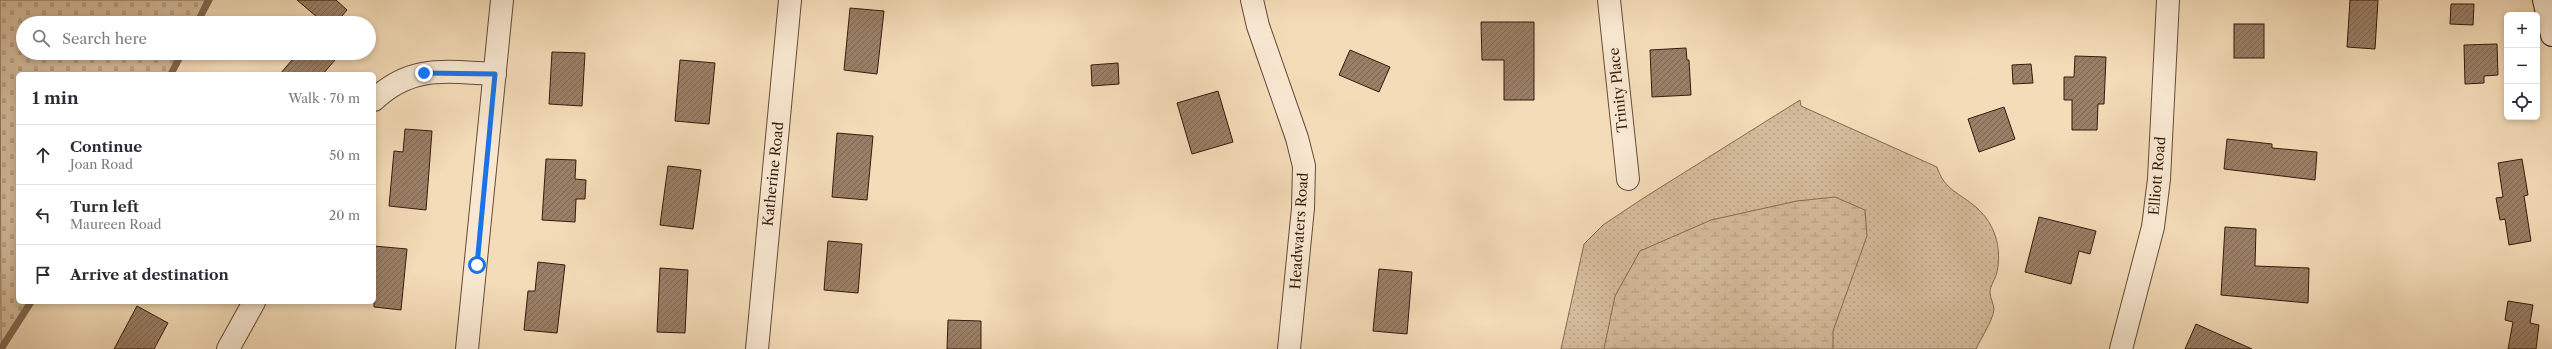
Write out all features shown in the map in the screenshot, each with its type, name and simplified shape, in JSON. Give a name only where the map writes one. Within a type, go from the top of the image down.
[{"type":"street","points":[[467,349],[502,0]]},
{"type":"street","name":"Katherine Road","points":[[757,349],[790,0]]},
{"type":"street","name":"Headwaters Road","points":[[1252,0],[1258,26],[1297,138],[1304,166],[1303,202],[1289,349]]},
{"type":"street","name":"Trinity Place","points":[[1609,0],[1628,179]]},
{"type":"street","name":"Elliott Road","points":[[2121,349],[2153,227],[2159,179],[2168,0]]},
{"type":"street","points":[[2548,9],[2552,35]]},
{"type":"street","points":[[376,98],[397,82],[424,73],[495,74]]},
{"type":"street","points":[[228,349],[253,304]]},
{"type":"green space","points":[[0,0],[205,0],[198,16],[16,16],[16,60],[177,60],[171,72],[16,72],[16,304],[30,304],[1,349]]},
{"type":"green space","points":[[1800,100],[1801,106],[1937,167],[1940,175],[1948,186],[1977,208],[1988,221],[1996,237],[1999,254],[1997,272],[1990,292],[1994,310],[1989,325],[1976,349],[1561,349],[1584,244],[1603,225],[1642,199]]},
{"type":"green space","points":[[1835,197],[1865,210],[1867,236],[1833,331],[1833,349],[1604,349],[1615,296],[1640,251],[1711,220],[1797,201]]},
{"type":"building","points":[[297,0],[336,0],[347,10],[342,16],[316,16]]},
{"type":"building","points":[[2350,0],[2378,0],[2375,49],[2347,47]]},
{"type":"building","points":[[2451,4],[2474,4],[2473,25],[2450,24]]},
{"type":"building","points":[[850,8],[884,11],[877,74],[844,70]]},
{"type":"building","points":[[1481,22],[1534,22],[1534,100],[1504,100],[1504,60],[1482,60]]},
{"type":"building","points":[[2234,24],[2264,24],[2264,58],[2234,58]]},
{"type":"building","points":[[2497,44],[2498,75],[2484,76],[2484,83],[2465,84],[2464,45]]},
{"type":"building","points":[[1686,48],[1687,60],[1689,60],[1691,95],[1652,97],[1650,50]]},
{"type":"building","points":[[1350,50],[1390,67],[1379,92],[1339,75]]},
{"type":"building","points":[[552,52],[585,53],[582,106],[549,104]]},
{"type":"building","points":[[2075,56],[2106,57],[2104,104],[2098,104],[2097,130],[2072,130],[2072,100],[2064,100],[2064,77],[2074,77]]},
{"type":"building","points":[[292,60],[335,60],[325,72],[282,72]]},
{"type":"building","points":[[680,60],[715,63],[709,124],[675,121]]},
{"type":"building","points":[[1118,63],[1119,84],[1092,86],[1091,65]]},
{"type":"building","points":[[2031,64],[2033,83],[2013,84],[2012,65]]},
{"type":"building","points":[[1218,91],[1233,142],[1192,154],[1177,103]]},
{"type":"building","points":[[2004,107],[2015,139],[1979,152],[1968,119]]},
{"type":"building","points":[[405,129],[432,131],[426,210],[389,206],[394,151],[403,152]]},
{"type":"building","points":[[837,133],[873,136],[867,200],[832,197]]},
{"type":"building","points":[[2227,139],[2272,144],[2272,148],[2317,152],[2315,180],[2224,169]]},
{"type":"building","points":[[546,159],[576,160],[575,179],[586,180],[585,199],[576,199],[575,222],[542,220]]},
{"type":"building","points":[[2522,159],[2528,195],[2524,196],[2531,241],[2509,245],[2505,219],[2500,220],[2496,198],[2503,197],[2498,163]]},
{"type":"building","points":[[668,166],[701,170],[693,229],[660,225]]},
{"type":"building","points":[[2039,217],[2096,231],[2090,254],[2079,251],[2071,284],[2025,272]]},
{"type":"building","points":[[2225,227],[2256,229],[2255,266],[2309,268],[2308,303],[2221,295]]},
{"type":"building","points":[[828,241],[862,244],[858,293],[824,290]]},
{"type":"building","points":[[376,246],[407,249],[401,310],[374,307],[374,304],[376,304]]},
{"type":"building","points":[[538,262],[565,265],[557,333],[524,330],[528,291],[535,291]]},
{"type":"building","points":[[660,268],[688,270],[685,333],[657,332]]},
{"type":"building","points":[[1379,269],[1412,272],[1407,334],[1373,331]]},
{"type":"building","points":[[2508,301],[2533,305],[2530,323],[2539,325],[2536,349],[2508,349],[2513,322],[2505,320]]},
{"type":"building","points":[[137,306],[168,323],[154,349],[114,349]]},
{"type":"building","points":[[948,320],[981,321],[981,349],[947,349]]},
{"type":"building","points":[[2196,324],[2252,349],[2185,349]]},
{"type":"waterway","points":[[201,16],[209,0]]},
{"type":"waterway","points":[[172,72],[178,60]]},
{"type":"waterway","points":[[1,349],[30,304]]},
{"type":"route","points":[[424,73],[439,71],[495,74],[490,140],[477,265]]}]
